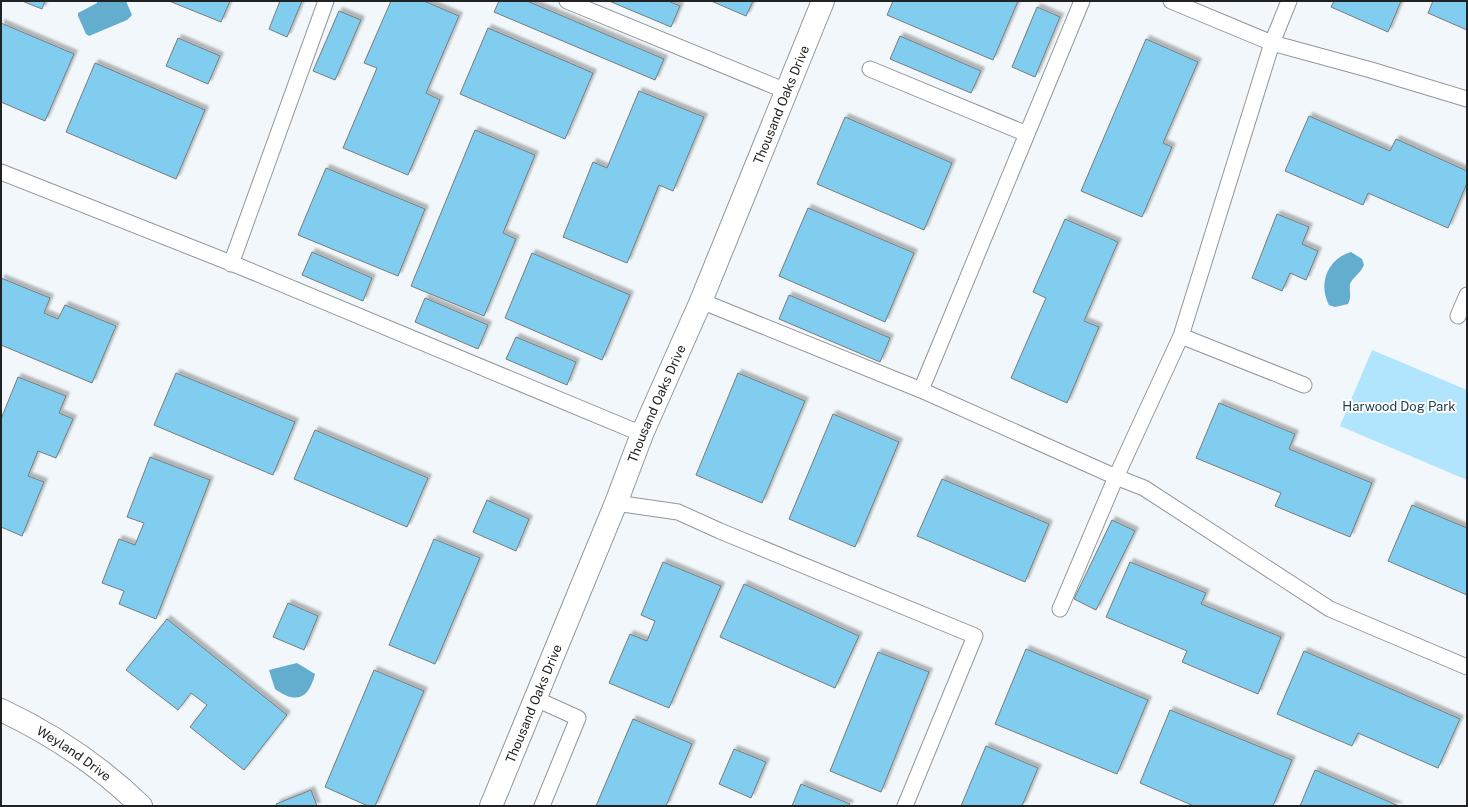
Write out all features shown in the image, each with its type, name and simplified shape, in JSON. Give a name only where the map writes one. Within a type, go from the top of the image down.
[{"type":"street","name":"Thousand Oaks Drive","points":[[491,806],[616,503],[642,434],[701,301],[823,1]]},
{"type":"street","name":"Weyland Drive","points":[[1,710],[39,729],[102,772],[136,804]]},
{"type":"lane","points":[[231,264],[326,1]]},
{"type":"lane","points":[[567,1],[786,91]]},
{"type":"lane","points":[[921,390],[1082,1]]},
{"type":"lane","points":[[1171,1],[1272,43],[1371,70],[1467,99]]},
{"type":"lane","points":[[1060,609],[1116,477],[1181,336],[1272,43],[1289,1]]},
{"type":"lane","points":[[870,69],[1027,134]]},
{"type":"lane","points":[[1,172],[231,264],[642,434]]},
{"type":"lane","points":[[1458,316],[1467,295]]},
{"type":"lane","points":[[701,301],[921,390],[1144,488],[1330,609],[1467,667]]},
{"type":"lane","points":[[1181,336],[1304,385]]},
{"type":"lane","points":[[616,503],[678,512],[720,531],[975,636],[905,806]]},
{"type":"lane","points":[[536,698],[578,718],[542,806]]},
{"type":"green space","name":"Harwood Dog Park","points":[[1372,350],[1467,390],[1467,480],[1340,426]]},
{"type":"shaded area","points":[[97,1],[126,1],[132,15],[127,20],[89,36],[86,34],[78,13],[97,3]]},
{"type":"shaded area","points":[[1351,252],[1362,259],[1364,265],[1350,284],[1348,304],[1335,307],[1329,305],[1324,289],[1327,273],[1336,260]]},
{"type":"shaded area","points":[[297,663],[315,674],[306,694],[296,698],[283,694],[275,689],[269,670]]},
{"type":"building","points":[[22,1],[45,1],[42,9]]},
{"type":"building","points":[[169,1],[230,1],[221,22]]},
{"type":"building","points":[[280,1],[302,1],[287,37],[269,29]]},
{"type":"building","points":[[391,1],[424,1],[459,16],[426,93],[440,100],[408,175],[343,148],[377,68],[364,63]]},
{"type":"building","points":[[499,1],[527,1],[664,59],[655,80],[494,12]]},
{"type":"building","points":[[609,1],[668,1],[680,6],[671,27]]},
{"type":"building","points":[[711,1],[753,1],[746,16]]},
{"type":"building","points":[[893,1],[1018,1],[993,60],[887,15]]},
{"type":"building","points":[[1334,1],[1401,1],[1388,32],[1331,7]]},
{"type":"building","points":[[1433,1],[1467,1],[1467,30],[1428,13]]},
{"type":"building","points":[[1037,7],[1060,17],[1035,77],[1012,67]]},
{"type":"building","points":[[339,11],[361,20],[335,80],[313,71]]},
{"type":"building","points":[[1,23],[74,54],[45,121],[1,102]]},
{"type":"building","points":[[488,28],[593,73],[565,139],[460,94]]},
{"type":"building","points":[[900,36],[981,71],[971,93],[890,59]]},
{"type":"building","points":[[178,38],[220,56],[208,84],[166,66]]},
{"type":"building","points":[[1146,39],[1198,62],[1163,143],[1172,147],[1142,217],[1081,191]]},
{"type":"building","points":[[95,63],[205,110],[176,179],[66,132]]},
{"type":"building","points":[[639,91],[704,117],[673,191],[659,185],[627,263],[563,237],[593,162],[607,168]]},
{"type":"building","points":[[1309,116],[1390,151],[1396,139],[1467,171],[1467,183],[1448,228],[1368,193],[1363,205],[1285,171]]},
{"type":"building","points":[[845,117],[952,163],[924,230],[817,184]]},
{"type":"building","points":[[475,130],[535,155],[503,233],[516,239],[484,316],[411,286]]},
{"type":"building","points":[[326,168],[425,209],[398,276],[298,235]]},
{"type":"building","points":[[808,208],[914,253],[885,322],[779,276]]},
{"type":"building","points":[[1277,214],[1309,227],[1302,244],[1318,251],[1306,280],[1290,273],[1282,291],[1252,278]]},
{"type":"building","points":[[1065,219],[1118,242],[1084,321],[1099,327],[1067,403],[1011,378],[1046,298],[1033,292]]},
{"type":"building","points":[[312,252],[372,278],[363,301],[302,275]]},
{"type":"building","points":[[532,253],[630,295],[602,360],[505,318]]},
{"type":"building","points":[[1,278],[50,298],[44,313],[58,319],[65,305],[116,326],[92,383],[1,345]]},
{"type":"building","points":[[789,295],[890,338],[880,362],[779,319]]},
{"type":"building","points":[[425,298],[488,325],[478,349],[415,322]]},
{"type":"building","points":[[516,337],[576,362],[567,385],[506,359]]},
{"type":"building","points":[[176,373],[295,422],[273,475],[154,425]]},
{"type":"building","points":[[738,373],[805,401],[762,503],[696,475]]},
{"type":"building","points":[[18,377],[66,396],[59,413],[73,419],[56,458],[38,451],[28,476],[44,482],[22,536],[1,527],[1,419]]},
{"type":"building","points":[[1219,403],[1295,434],[1289,449],[1372,483],[1350,537],[1275,506],[1281,493],[1196,458]]},
{"type":"building","points":[[833,414],[899,442],[855,547],[789,519]]},
{"type":"building","points":[[315,430],[428,478],[407,527],[294,479]]},
{"type":"building","points":[[150,457],[210,480],[156,619],[119,604],[124,591],[102,583],[119,539],[135,545],[144,523],[127,517]]},
{"type":"building","points":[[942,479],[1049,524],[1025,582],[917,536]]},
{"type":"building","points":[[487,500],[529,519],[516,551],[473,532]]},
{"type":"building","points":[[1412,505],[1467,528],[1467,595],[1388,561]]},
{"type":"building","points":[[1112,520],[1135,531],[1096,610],[1074,599]]},
{"type":"building","points":[[434,539],[480,558],[435,664],[389,645]]},
{"type":"building","points":[[663,562],[721,586],[669,708],[609,683],[630,634],[647,641],[655,621],[641,615]]},
{"type":"building","points":[[1130,562],[1206,593],[1201,604],[1281,637],[1258,694],[1182,662],[1187,651],[1106,617]]},
{"type":"building","points":[[744,584],[859,636],[835,688],[720,637]]},
{"type":"building","points":[[288,603],[318,616],[304,650],[273,637]]},
{"type":"building","points":[[167,619],[287,715],[244,770],[190,727],[207,705],[191,693],[178,710],[126,670]]},
{"type":"building","points":[[1026,649],[1148,700],[1117,774],[995,724]]},
{"type":"building","points":[[1304,651],[1460,719],[1438,768],[1358,733],[1352,746],[1277,714]]},
{"type":"building","points":[[878,652],[929,672],[881,792],[830,771]]},
{"type":"building","points":[[374,670],[424,691],[375,806],[368,806],[325,787]]},
{"type":"building","points":[[1170,710],[1292,760],[1273,806],[1194,806],[1140,783]]},
{"type":"building","points":[[633,719],[692,744],[666,806],[596,806]]},
{"type":"building","points":[[986,746],[1038,768],[1022,806],[961,806]]},
{"type":"building","points":[[734,749],[766,762],[751,798],[719,784]]},
{"type":"building","points":[[1315,770],[1399,806],[1300,806]]},
{"type":"building","points":[[801,784],[850,804],[849,806],[792,806]]},
{"type":"building","points":[[311,790],[317,806],[277,806],[276,804]]}]
